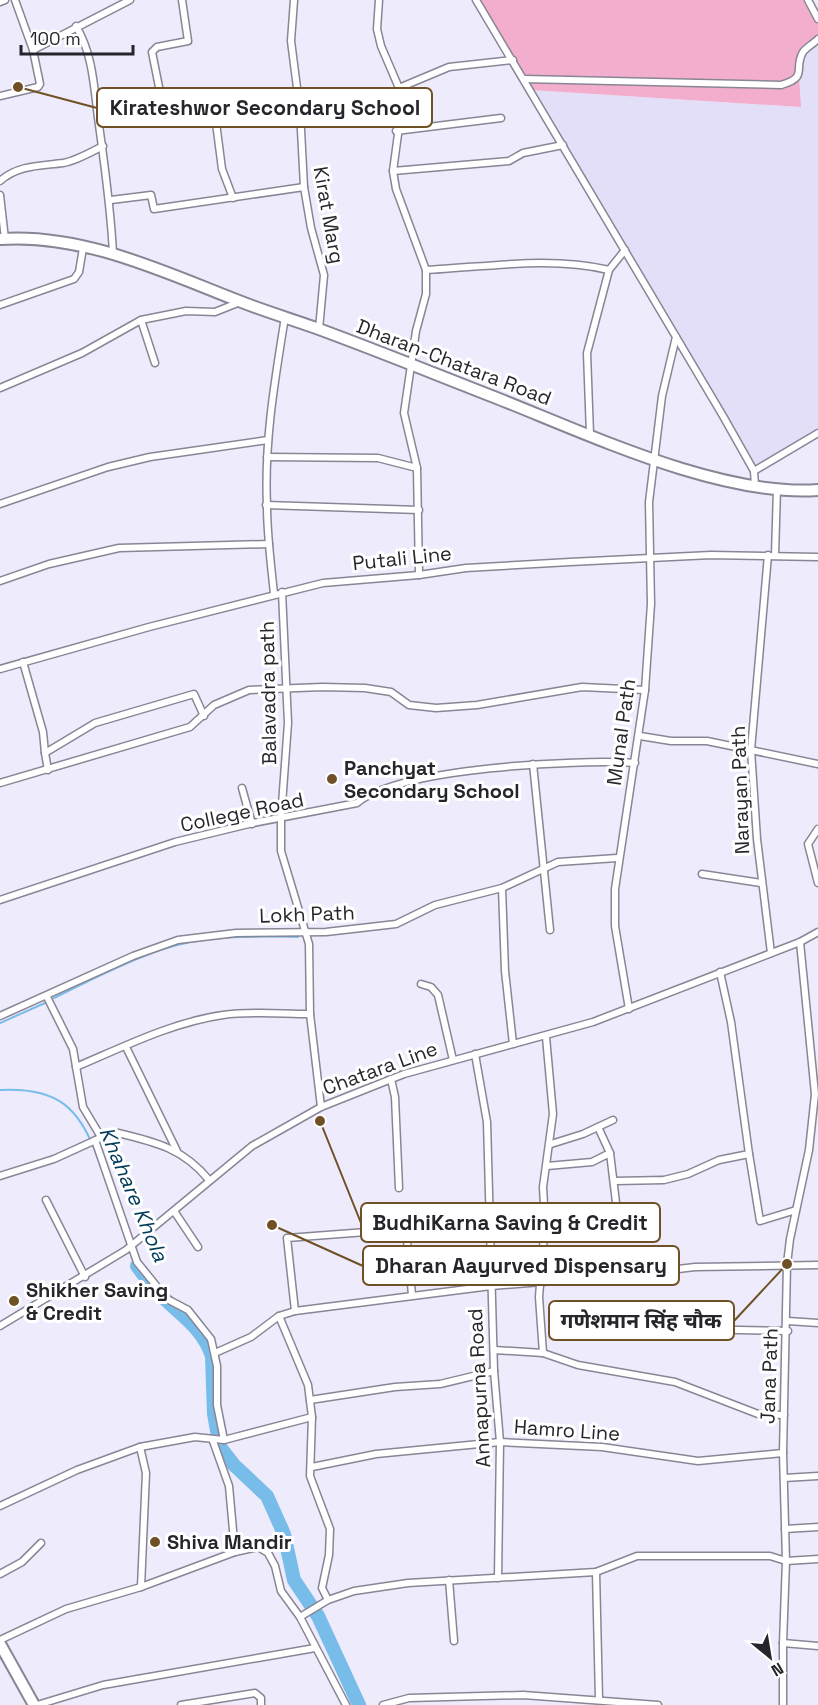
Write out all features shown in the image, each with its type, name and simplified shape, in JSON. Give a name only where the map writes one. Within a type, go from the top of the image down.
[{"type":"main road","name":"Dharan-Chatara Road","points":[[2,239],[46,241],[112,254],[189,280],[240,302],[319,329],[654,458],[755,486],[818,490]]},
{"type":"main road","points":[[0,1645],[36,1705]]},
{"type":"street","points":[[0,2],[5,0]]},
{"type":"street","points":[[0,96],[40,86],[33,50],[15,0]]},
{"type":"street","points":[[33,50],[129,0]]},
{"type":"street","points":[[182,0],[188,41],[157,47],[152,52],[163,109],[166,113],[181,111],[215,116],[242,112],[300,111]]},
{"type":"street","name":"Kirat Marg","points":[[294,0],[291,41],[300,111],[304,187],[311,228],[324,275],[319,329]]},
{"type":"street","points":[[379,0],[377,29],[381,46],[399,88],[402,105],[396,131],[393,171],[396,189],[426,270],[426,294],[410,365],[404,413],[417,468],[419,575]]},
{"type":"street","points":[[476,0],[754,471],[755,486]]},
{"type":"street","points":[[808,0],[818,19]]},
{"type":"street","points":[[76,26],[87,49],[93,72],[111,200],[112,254]]},
{"type":"street","points":[[524,79],[781,86],[793,82],[799,76],[803,53],[818,39]]},
{"type":"street","points":[[399,88],[449,68],[513,60]]},
{"type":"street","points":[[215,116],[222,169],[233,198]]},
{"type":"street","points":[[396,131],[501,118]]},
{"type":"street","points":[[393,171],[509,161],[523,153],[563,145]]},
{"type":"street","points":[[0,182],[22,168],[42,163],[64,163],[103,146]]},
{"type":"street","points":[[111,200],[151,195],[154,210],[304,187]]},
{"type":"street","points":[[0,195],[2,239]]},
{"type":"street","points":[[0,305],[74,279],[79,273],[83,248]]},
{"type":"street","points":[[590,434],[587,353],[609,270],[625,250]]},
{"type":"street","points":[[426,270],[548,262],[579,263],[609,270]]},
{"type":"street","points":[[0,388],[82,353],[141,320],[186,311],[215,312],[240,302]]},
{"type":"street","points":[[274,594],[267,505],[267,457],[285,317]]},
{"type":"street","points":[[141,320],[155,363]]},
{"type":"street","name":"Munal Path","points":[[629,1010],[615,927],[617,858],[640,736],[651,604],[649,502],[662,396],[676,337]]},
{"type":"street","points":[[754,471],[818,433]]},
{"type":"street","points":[[0,504],[108,467],[150,457],[268,440]]},
{"type":"street","points":[[267,457],[378,458],[417,468]]},
{"type":"street","name":"Narayan Path","points":[[771,953],[762,883],[751,750],[777,489]]},
{"type":"street","points":[[267,505],[419,510]]},
{"type":"street","points":[[0,581],[49,564],[119,548],[269,544]]},
{"type":"street","name":"Putali Line","points":[[0,669],[274,594],[323,583],[419,575],[466,568],[650,558],[772,555],[818,557]]},
{"type":"street","name":"Balavadra path","points":[[282,592],[287,688],[287,758],[281,818],[281,851],[306,932],[311,964],[310,1014],[321,1107]]},
{"type":"street","points":[[23,662],[42,732],[48,770]]},
{"type":"street","points":[[0,783],[48,770],[148,737],[190,727],[214,705],[230,696],[249,690],[322,687],[391,692],[408,705],[436,708],[477,705],[582,687],[645,690]]},
{"type":"street","points":[[45,753],[95,723],[190,694],[196,696],[204,716]]},
{"type":"street","points":[[640,736],[671,741],[707,741],[818,764]]},
{"type":"street","name":"College Road","points":[[0,900],[175,842],[357,803],[369,793],[419,781],[533,764],[597,760],[635,763]]},
{"type":"street","points":[[533,764],[550,930]]},
{"type":"street","points":[[242,788],[252,824]]},
{"type":"street","points":[[818,829],[808,844],[818,883]]},
{"type":"street","name":"Lokh Path","points":[[0,1016],[47,997],[133,956],[178,940],[236,933],[306,932],[396,924],[435,905],[502,888],[558,862],[578,858],[617,858]]},
{"type":"street","points":[[702,874],[762,883]]},
{"type":"street","points":[[502,888],[505,971],[513,1044]]},
{"type":"street","name":"Chatara Line","points":[[0,1326],[85,1277],[129,1248],[252,1146],[321,1107],[390,1079],[475,1054],[546,1037],[629,1010],[818,933]]},
{"type":"street","name":"Jana Path","points":[[783,1705],[786,1561],[783,1453],[788,1264],[796,1210],[809,1150],[816,1094],[800,942]]},
{"type":"street","points":[[720,972],[731,1022],[760,1221],[796,1210]]},
{"type":"street","points":[[421,984],[431,987],[438,995],[453,1060]]},
{"type":"street","points":[[47,997],[73,1049],[83,1107],[129,1248],[137,1262],[167,1299],[188,1310],[201,1323],[211,1339],[215,1353],[217,1405],[223,1440]]},
{"type":"street","points":[[76,1067],[175,1027],[226,1014],[310,1014]]},
{"type":"street","points":[[543,1353],[541,1282],[545,1223],[543,1187],[553,1114],[546,1037]]},
{"type":"street","points":[[126,1047],[177,1151]]},
{"type":"street","name":"Annapurna Road","points":[[475,1054],[487,1122],[494,1371],[500,1442],[498,1578]]},
{"type":"street","points":[[390,1079],[395,1097],[399,1188]]},
{"type":"street","points":[[550,1144],[613,1120]]},
{"type":"street","points":[[545,1223],[618,1219],[610,1154],[598,1127]]},
{"type":"street","points":[[0,1176],[54,1159],[95,1140],[118,1133],[177,1151],[196,1164],[209,1180]]},
{"type":"street","points":[[547,1166],[592,1162],[610,1154]]},
{"type":"street","points":[[615,1181],[664,1180],[688,1174],[719,1160],[749,1154]]},
{"type":"street","points":[[46,1200],[85,1277]]},
{"type":"street","points":[[174,1211],[198,1247]]},
{"type":"street","points":[[295,1311],[287,1238],[406,1229],[490,1230]]},
{"type":"street","points":[[406,1229],[412,1295]]},
{"type":"street","points":[[215,1353],[251,1337],[279,1316],[295,1311],[491,1286],[695,1267],[818,1265]]},
{"type":"street","points":[[279,1316],[302,1365],[310,1400],[312,1417],[310,1476],[330,1529],[329,1555],[322,1588],[328,1600]]},
{"type":"street","points":[[788,1321],[818,1323]]},
{"type":"street","points":[[690,1329],[788,1331]]},
{"type":"street","points":[[494,1350],[543,1353],[578,1365],[675,1382],[758,1414],[784,1415]]},
{"type":"street","points":[[310,1400],[395,1387],[440,1384],[494,1371]]},
{"type":"street","points":[[0,1506],[76,1470],[140,1447],[195,1437],[213,1441],[223,1440],[312,1417]]},
{"type":"street","points":[[213,1441],[229,1486],[235,1552]]},
{"type":"street","name":"Hamro Line","points":[[312,1467],[376,1454],[500,1442],[602,1447],[698,1461],[783,1453]]},
{"type":"street","points":[[140,1447],[146,1473],[141,1587]]},
{"type":"street","points":[[784,1478],[818,1476]]},
{"type":"street","points":[[785,1529],[818,1527]]},
{"type":"street","points":[[0,1574],[22,1562],[41,1543]]},
{"type":"street","points":[[0,1645],[66,1610],[141,1587],[235,1552],[258,1547],[268,1553],[275,1566],[281,1591],[300,1617],[346,1705]]},
{"type":"street","points":[[300,1617],[328,1600],[354,1591],[448,1580],[596,1572],[637,1556],[770,1556],[786,1561],[818,1559]]},
{"type":"street","points":[[596,1572],[599,1700]]},
{"type":"street","points":[[448,1580],[454,1641]]},
{"type":"street","points":[[783,1643],[818,1646]]},
{"type":"street","points":[[36,1705],[103,1685],[315,1648]]},
{"type":"street","points":[[181,1705],[255,1693],[261,1698],[261,1705]]},
{"type":"street","points":[[383,1705],[409,1698],[523,1695],[658,1705]]},
{"type":"shaded area","points":[[476,0],[808,0],[818,19],[818,39],[803,53],[799,76],[801,107],[531,90]]},
{"type":"shaded area","points":[[818,39],[818,433],[754,471],[531,90],[800,107],[799,76],[803,53]]},
{"type":"waterway","points":[[54,998],[133,961],[176,945],[211,939],[298,937]]},
{"type":"waterway","points":[[0,1023],[45,1003]]},
{"type":"waterway","name":"Khahare Khola","points":[[0,1090],[37,1092],[64,1104],[83,1126],[98,1159]]},
{"type":"waterway","name":"Khahare Khola","points":[[137,1266],[155,1289],[196,1328],[208,1346],[212,1356],[214,1414],[220,1447],[234,1465],[267,1496],[284,1534],[294,1580],[318,1616],[359,1705]]},
{"type":"place","name":"Kirateshwor Secondary School","points":[[18,87]]},
{"type":"place","name":"Panchyat Secondary School","points":[[332,779]]},
{"type":"place","name":"BudhiKarna Saving & Credit","points":[[320,1121]]},
{"type":"place","name":"Dharan Aayurved Dispensary","points":[[272,1225]]},
{"type":"place","name":"गणेशमान सिंह चौक","points":[[787,1264]]},
{"type":"place","name":"Shikher Saving & Credit","points":[[14,1301]]},
{"type":"place","name":"Shiva Mandir","points":[[155,1542]]}]
